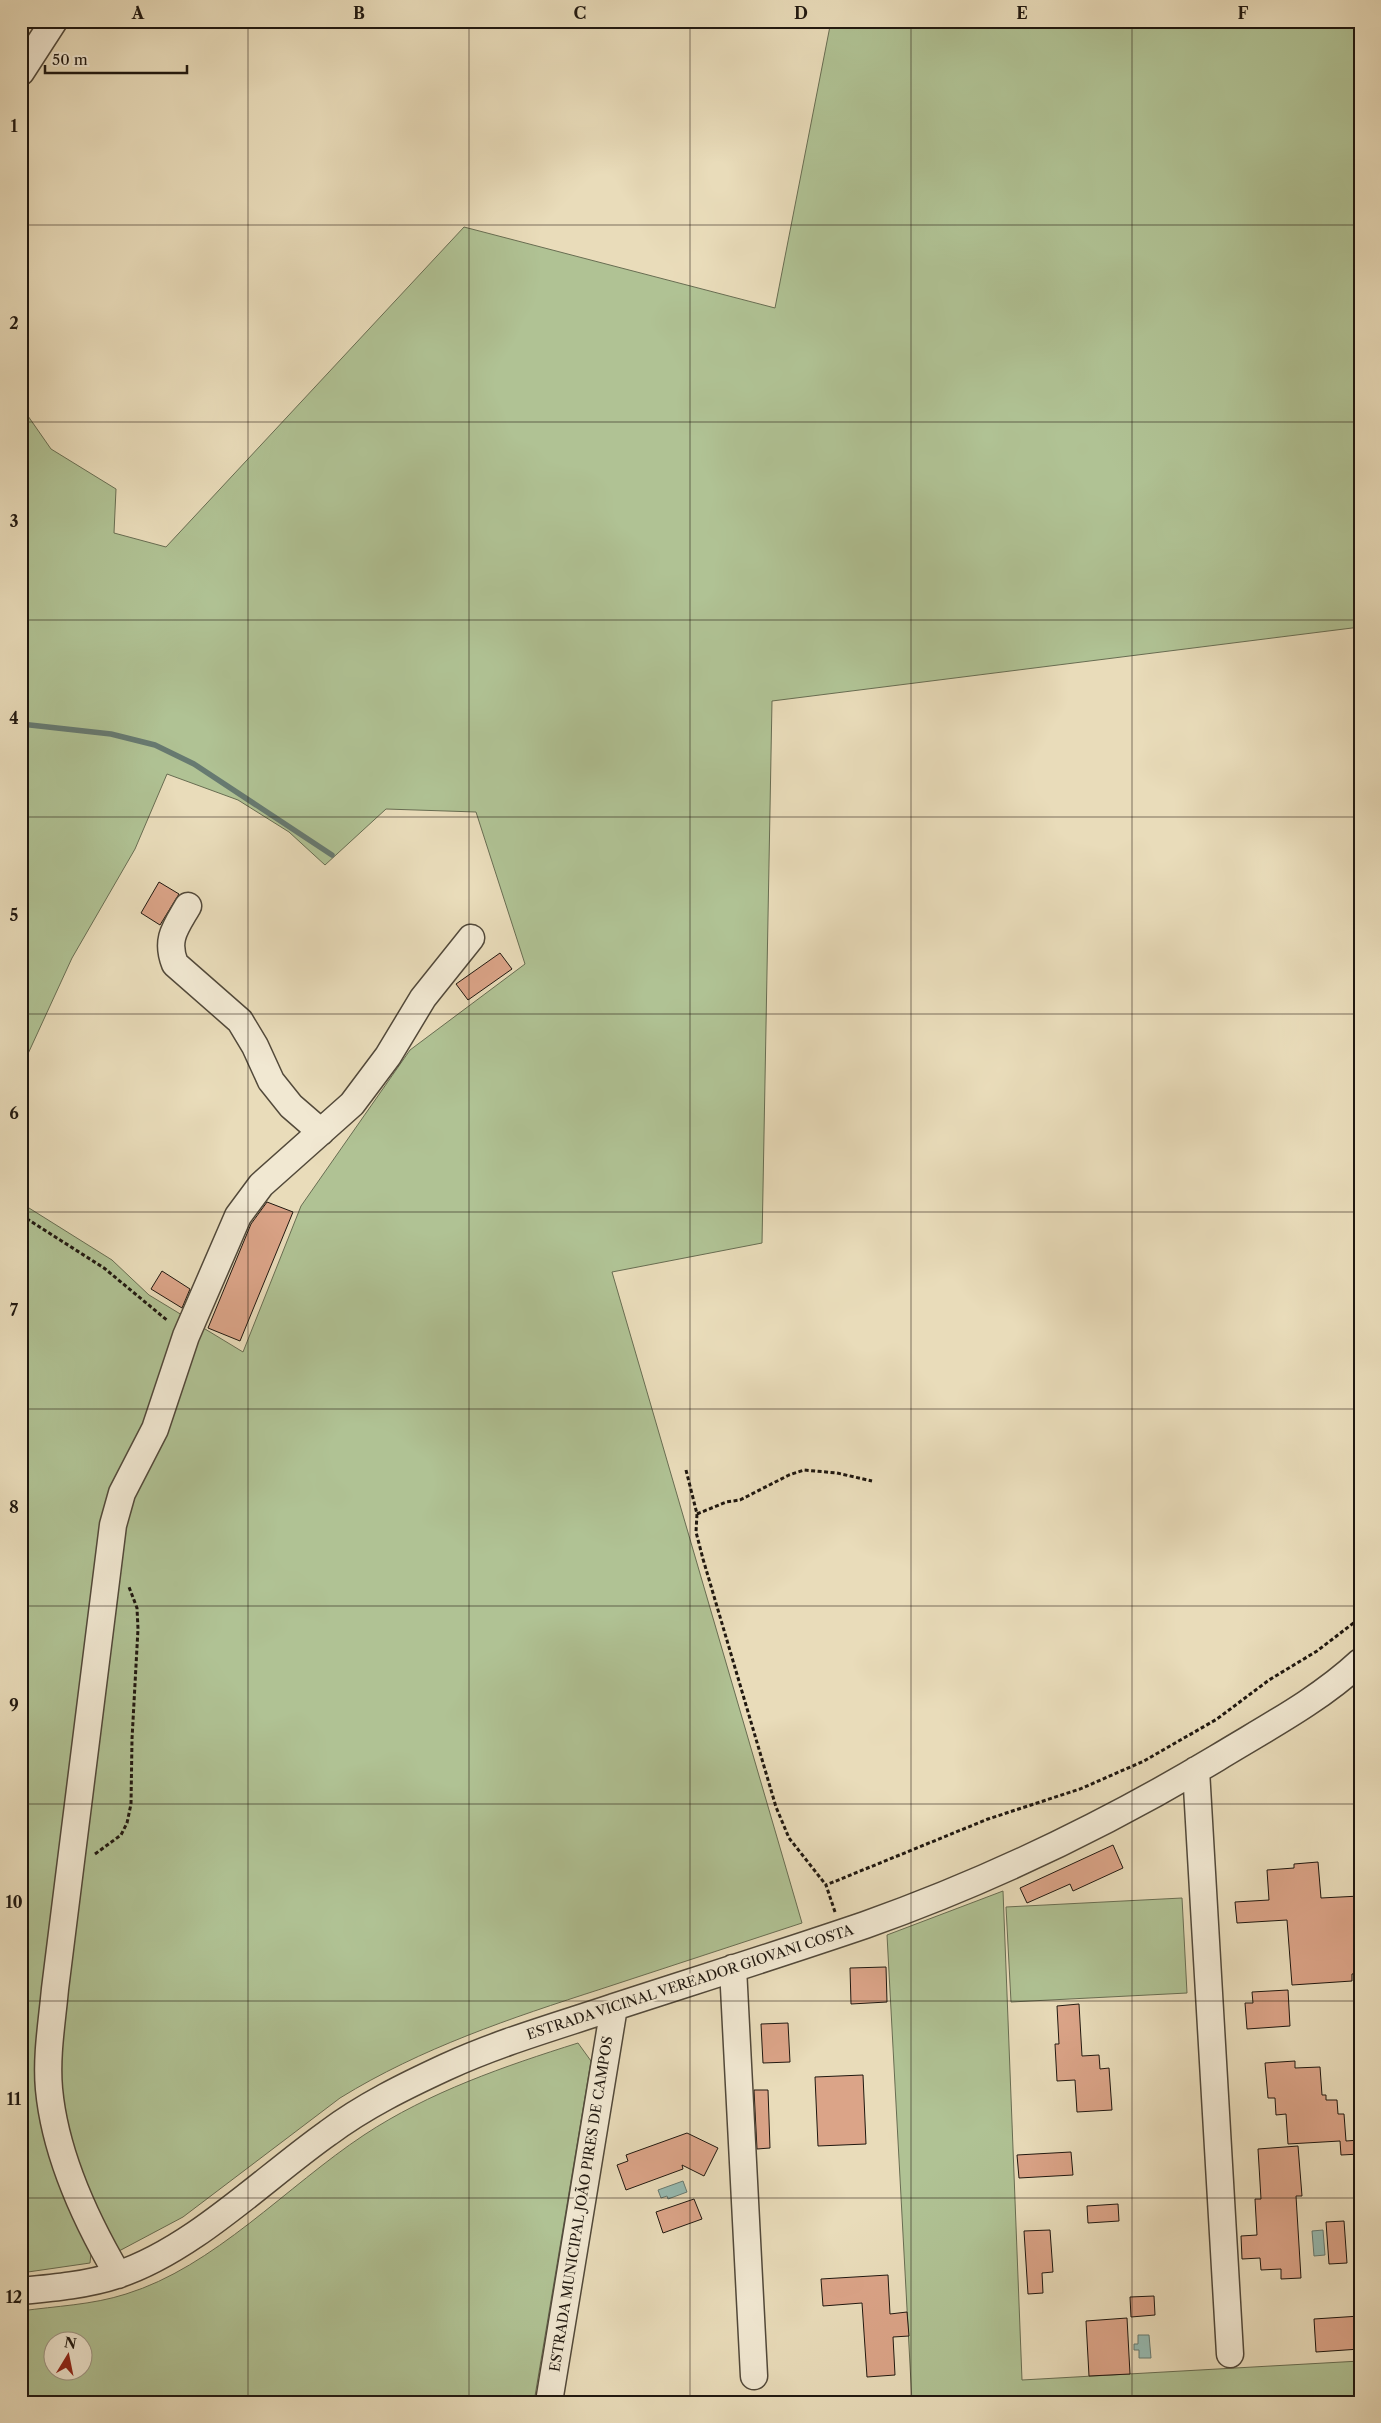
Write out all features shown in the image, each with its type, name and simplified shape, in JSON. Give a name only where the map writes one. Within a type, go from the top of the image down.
[{"type":"street","points":[[21,72],[54,21]]},
{"type":"street","points":[[188,906],[172,936],[170,951],[176,964],[240,1022],[255,1046],[272,1081],[291,1106],[322,1132]]},
{"type":"street","points":[[118,2275],[102,2248],[79,2197],[58,2142],[49,2087],[49,2060],[55,1989],[114,1525],[122,1493],[155,1429],[186,1336],[238,1216],[261,1185],[352,1104],[388,1056],[423,998],[471,938]]},
{"type":"street","name":"ESTRADA VICINAL VEREADOR GIOVANI COSTA","points":[[21,2291],[61,2287],[118,2275],[143,2264],[195,2234],[326,2134],[376,2101],[449,2065],[528,2035],[832,1935],[968,1886],[1030,1859],[1111,1818],[1196,1770],[1317,1696],[1360,1662]]},
{"type":"street","points":[[1196,1770],[1230,2354]]},
{"type":"street","points":[[733,1968],[754,2376]]},
{"type":"street","name":"ESTRADA MUNICIPAL JOÃO PIRES DE CAMPOS","points":[[549,2402],[614,2007]]},
{"type":"path","points":[[21,1215],[104,1268],[186,1336]]},
{"type":"path","points":[[686,1470],[697,1514],[696,1532],[703,1559],[778,1814],[789,1838],[826,1885],[835,1912],[832,1935]]},
{"type":"path","points":[[697,1514],[726,1502],[740,1500],[789,1475],[804,1470],[821,1470],[872,1481]]},
{"type":"path","points":[[93,1862],[96,1852],[121,1835],[127,1822],[131,1804],[132,1739],[138,1629],[136,1608],[127,1584]]},
{"type":"path","points":[[826,1885],[988,1819],[1080,1788],[1144,1761],[1216,1718],[1269,1680],[1317,1651],[1360,1618]]},
{"type":"green space","points":[[831,21],[1360,21],[1360,627],[772,701],[762,1243],[612,1272],[802,1923],[534,2011],[434,2049],[371,2080],[340,2098],[183,2217],[119,2251],[112,2243],[91,2253],[90,2263],[21,2273],[21,1203],[112,1260],[149,1295],[243,1352],[301,1206],[410,1050],[525,964],[476,812],[386,809],[325,865],[289,832],[238,800],[167,774],[135,849],[72,958],[21,1069],[21,406],[51,449],[116,489],[114,533],[166,547],[464,227],[775,308]]},
{"type":"green space","points":[[1003,1891],[1022,2380],[1360,2361],[1360,2402],[912,2402],[887,1935]]},
{"type":"green space","points":[[1182,1898],[1187,1993],[1011,2002],[1006,1907]]},
{"type":"green space","points":[[578,2043],[591,2061],[534,2402],[21,2402],[21,2311],[100,2301],[158,2282],[220,2245],[335,2155],[364,2135],[441,2093],[495,2071]]},
{"type":"water","points":[[683,2181],[687,2192],[668,2199],[667,2196],[661,2198],[658,2190]]},
{"type":"water","points":[[1323,2230],[1325,2255],[1314,2256],[1312,2231]]},
{"type":"water","points":[[1138,2335],[1149,2335],[1151,2358],[1139,2358],[1139,2350],[1134,2350],[1134,2344],[1138,2344]]},
{"type":"building","points":[[159,882],[179,894],[160,925],[141,913]]},
{"type":"building","points":[[500,953],[512,969],[468,1000],[456,984]]},
{"type":"building","points":[[267,1202],[293,1212],[240,1341],[208,1328],[251,1224]]},
{"type":"building","points":[[162,1271],[190,1289],[182,1308],[151,1289]]},
{"type":"building","points":[[1113,1845],[1123,1868],[1073,1891],[1070,1884],[1027,1903],[1020,1888]]},
{"type":"building","points":[[1318,1862],[1321,1898],[1360,1896],[1360,1973],[1352,1974],[1352,1981],[1292,1985],[1287,1920],[1237,1923],[1235,1902],[1269,1900],[1267,1870],[1294,1868],[1294,1864]]},
{"type":"building","points":[[886,1967],[887,2002],[851,2004],[850,1968]]},
{"type":"building","points":[[1288,1990],[1290,2026],[1247,2029],[1245,2003],[1253,2003],[1252,1992]]},
{"type":"building","points":[[1079,2004],[1082,2056],[1099,2055],[1100,2069],[1109,2068],[1112,2110],[1077,2112],[1075,2080],[1057,2081],[1055,2044],[1059,2044],[1057,2006]]},
{"type":"building","points":[[788,2023],[790,2062],[763,2063],[761,2024]]},
{"type":"building","points":[[1295,2061],[1295,2068],[1320,2067],[1322,2095],[1326,2095],[1326,2100],[1337,2100],[1338,2114],[1344,2114],[1346,2141],[1360,2140],[1360,2154],[1341,2155],[1340,2141],[1288,2144],[1286,2114],[1276,2115],[1275,2098],[1268,2098],[1265,2063]]},
{"type":"building","points":[[863,2075],[866,2144],[818,2146],[815,2077]]},
{"type":"building","points":[[754,2090],[768,2090],[770,2148],[757,2149]]},
{"type":"building","points":[[687,2133],[718,2148],[704,2176],[682,2165],[683,2169],[626,2190],[617,2165],[628,2161],[626,2155]]},
{"type":"building","points":[[1298,2146],[1302,2196],[1296,2196],[1301,2278],[1281,2279],[1281,2269],[1261,2270],[1260,2258],[1242,2259],[1241,2236],[1257,2235],[1255,2199],[1261,2199],[1258,2149]]},
{"type":"building","points":[[1071,2152],[1073,2175],[1019,2178],[1017,2155]]},
{"type":"building","points":[[694,2199],[702,2219],[663,2233],[656,2212]]},
{"type":"building","points":[[1118,2204],[1119,2221],[1088,2223],[1087,2206]]},
{"type":"building","points":[[1344,2221],[1347,2263],[1329,2264],[1326,2222]]},
{"type":"building","points":[[1050,2230],[1053,2272],[1042,2273],[1043,2293],[1028,2294],[1024,2231]]},
{"type":"building","points":[[888,2275],[890,2314],[907,2312],[909,2336],[893,2337],[895,2375],[867,2377],[862,2303],[823,2306],[821,2279]]},
{"type":"building","points":[[1154,2296],[1155,2315],[1131,2317],[1130,2297]]},
{"type":"building","points":[[1360,2316],[1360,2349],[1316,2352],[1314,2319]]},
{"type":"building","points":[[1127,2318],[1130,2374],[1089,2376],[1086,2321]]},
{"type":"waterway","points":[[21,724],[111,734],[155,745],[194,764],[332,855]]}]
